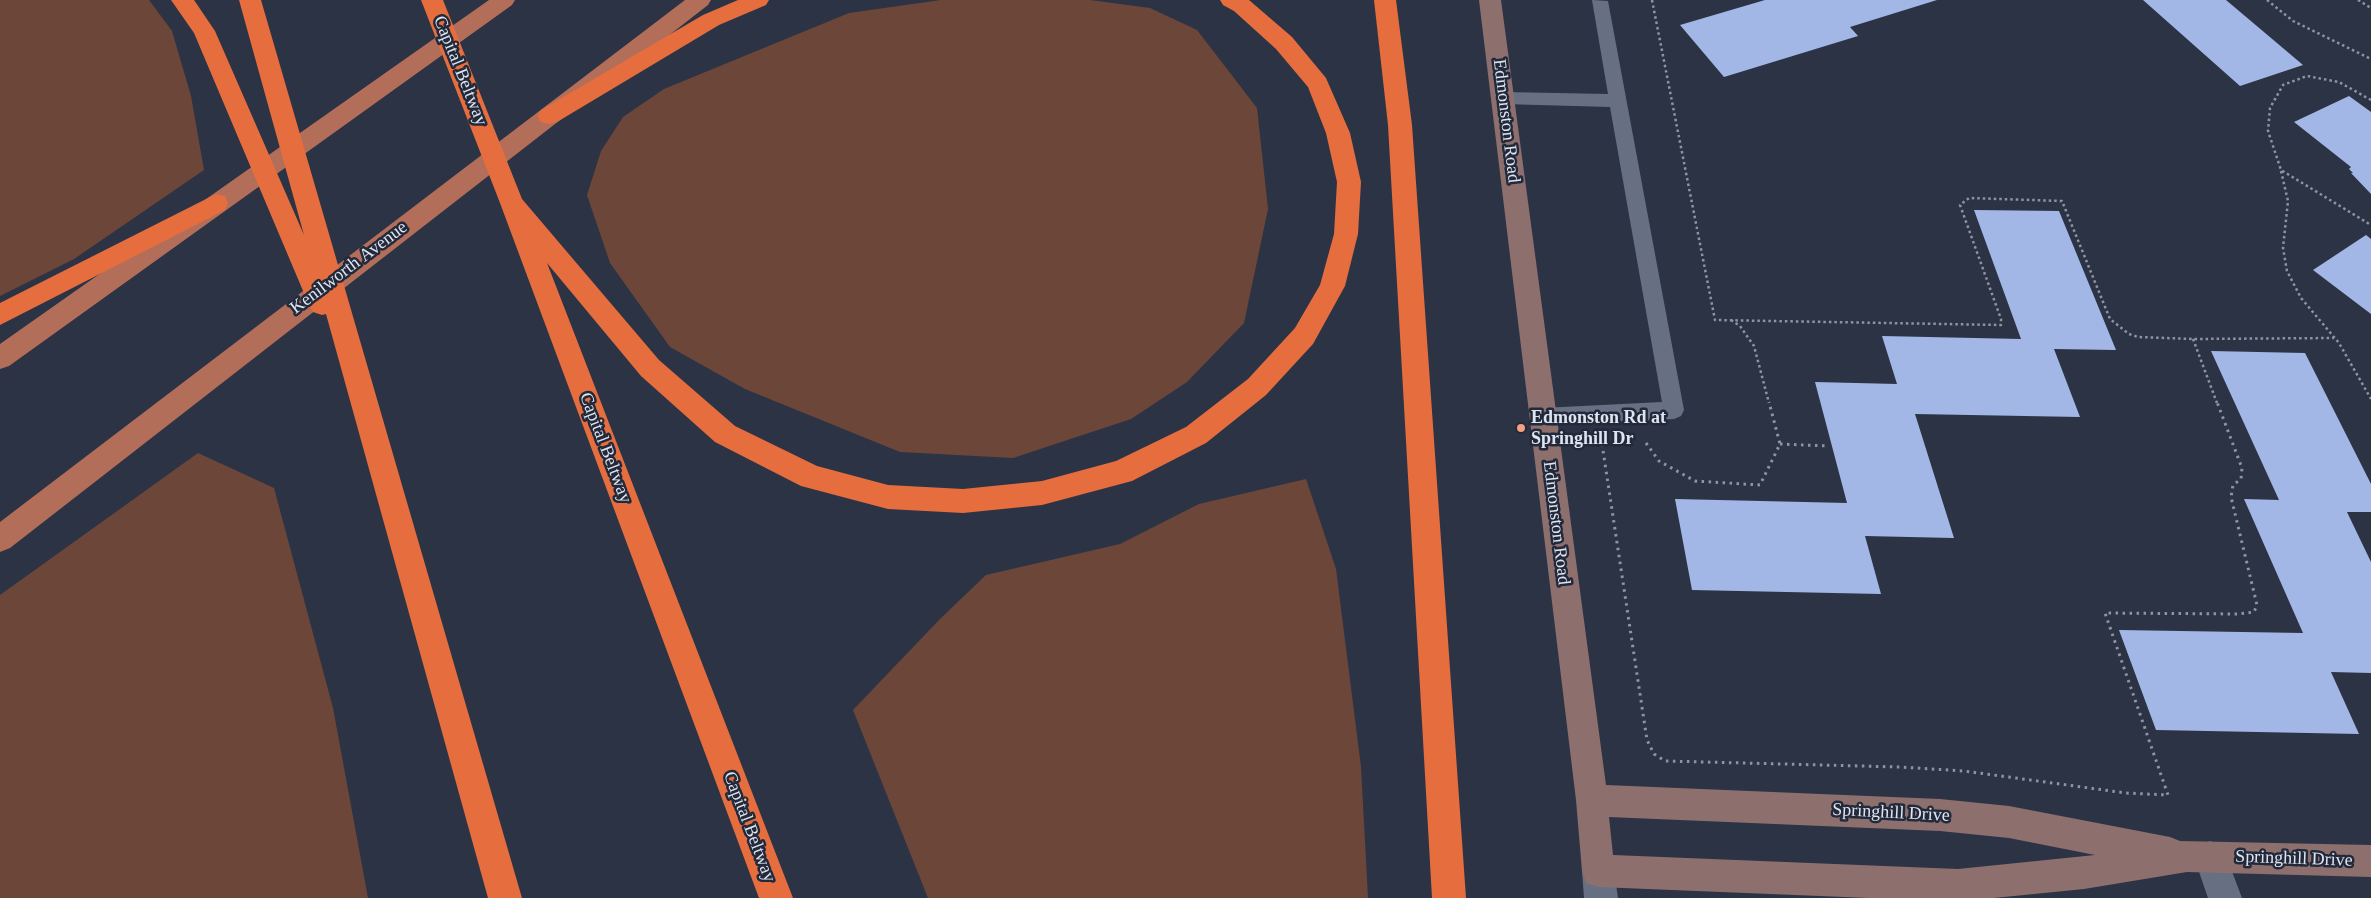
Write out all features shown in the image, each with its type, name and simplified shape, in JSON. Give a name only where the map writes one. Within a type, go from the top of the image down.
[{"type":"highway","points":[[182,0],[204,31],[366,407]]},
{"type":"highway","points":[[250,0],[505,898]]},
{"type":"highway","name":"Capital Beltway","points":[[432,0],[512,203],[776,898]]},
{"type":"highway","points":[[549,116],[712,20],[758,0]]},
{"type":"highway","points":[[512,203],[650,368],[725,434],[811,477],[888,497],[963,501],[1042,493],[1122,472],[1196,436],[1257,387],[1304,336],[1332,286],[1346,234],[1350,182],[1338,133],[1318,84],[1284,43],[1242,6],[1231,0]]},
{"type":"highway","points":[[1384,0],[1400,125],[1450,898]]},
{"type":"highway","points":[[0,315],[216,203]]},
{"type":"main road","name":"Kenilworth Avenue","points":[[0,539],[700,0]]},
{"type":"main road","points":[[0,358],[499,4]]},
{"type":"street","name":"Edmonston Road","points":[[1490,0],[1592,800],[1599,885]]},
{"type":"street","name":"Springhill Drive","points":[[1592,800],[1940,815],[2008,822],[2198,856],[2371,861]]},
{"type":"street","name":"Springhill Drive","points":[[1599,885],[1958,885],[2084,873],[2198,856]]},
{"type":"street","points":[[2198,856],[2225,898]]},
{"type":"lane","points":[[1542,417],[1674,410],[1600,1]]},
{"type":"lane","points":[[1503,98],[1618,101]]},
{"type":"path","points":[[1652,0],[1715,320],[2001,325],[2001,319],[1960,205],[1969,198],[2062,201],[2110,318],[2115,325],[2138,337],[2193,339],[2334,338]]},
{"type":"path","points":[[2267,0],[2293,21],[2371,59]]},
{"type":"path","points":[[2358,0],[2371,8]]},
{"type":"path","points":[[2371,100],[2339,82],[2321,77],[2307,76],[2283,85],[2270,108],[2268,131],[2281,170],[2288,201],[2283,248],[2287,271],[2301,298],[2334,338],[2358,374],[2371,399]]},
{"type":"path","points":[[2281,170],[2371,225]]},
{"type":"path","points":[[1643,438],[1659,461],[1695,481],[1760,484],[1780,444],[1754,346],[1740,326],[1730,320]]},
{"type":"path","points":[[1601,437],[1648,740],[1654,754],[1665,761],[1900,767],[1964,771],[2126,793],[2168,795],[2105,613],[2238,614],[2254,612],[2258,605],[2231,497],[2233,485],[2241,479],[2242,468],[2193,339]]},
{"type":"path","points":[[1780,444],[1828,446]]},
{"type":"shaded area","points":[[0,0],[149,0],[172,31],[191,96],[204,170],[74,259],[0,296]]},
{"type":"shaded area","points":[[941,0],[1090,0],[1150,8],[1197,30],[1257,108],[1268,209],[1244,323],[1187,382],[1131,419],[1013,458],[900,452],[745,389],[670,347],[610,263],[587,195],[601,151],[623,117],[664,89],[849,13]]},
{"type":"shaded area","points":[[198,453],[274,488],[333,708],[368,898],[0,898],[0,595]]},
{"type":"shaded area","points":[[1306,479],[1336,569],[1361,767],[1368,898],[928,898],[853,710],[940,619],[986,575],[1120,544],[1199,504]]},
{"type":"building","points":[[1765,0],[1937,0],[1850,27],[1858,36],[1724,77],[1680,25]]},
{"type":"building","points":[[2143,0],[2226,0],[2303,65],[2240,86]]},
{"type":"building","points":[[2349,96],[2371,112],[2371,194],[2351,173],[2353,173],[2349,169],[2351,167],[2294,122]]},
{"type":"building","points":[[1974,210],[2059,211],[2116,350],[2054,349],[2080,417],[1915,414],[1954,538],[1865,536],[1881,594],[1692,590],[1675,499],[1847,503],[1815,382],[1897,384],[1882,336],[2021,339]]},
{"type":"building","points":[[2366,235],[2371,239],[2371,314],[2313,270]]},
{"type":"building","points":[[2211,351],[2305,353],[2371,484],[2371,512],[2347,512],[2371,562],[2371,673],[2331,672],[2359,734],[2156,730],[2119,630],[2303,633],[2244,499],[2279,500]]},
{"type":"place","name":"Edmonston Rd at Springhill Dr","points":[[1521,428]]}]
